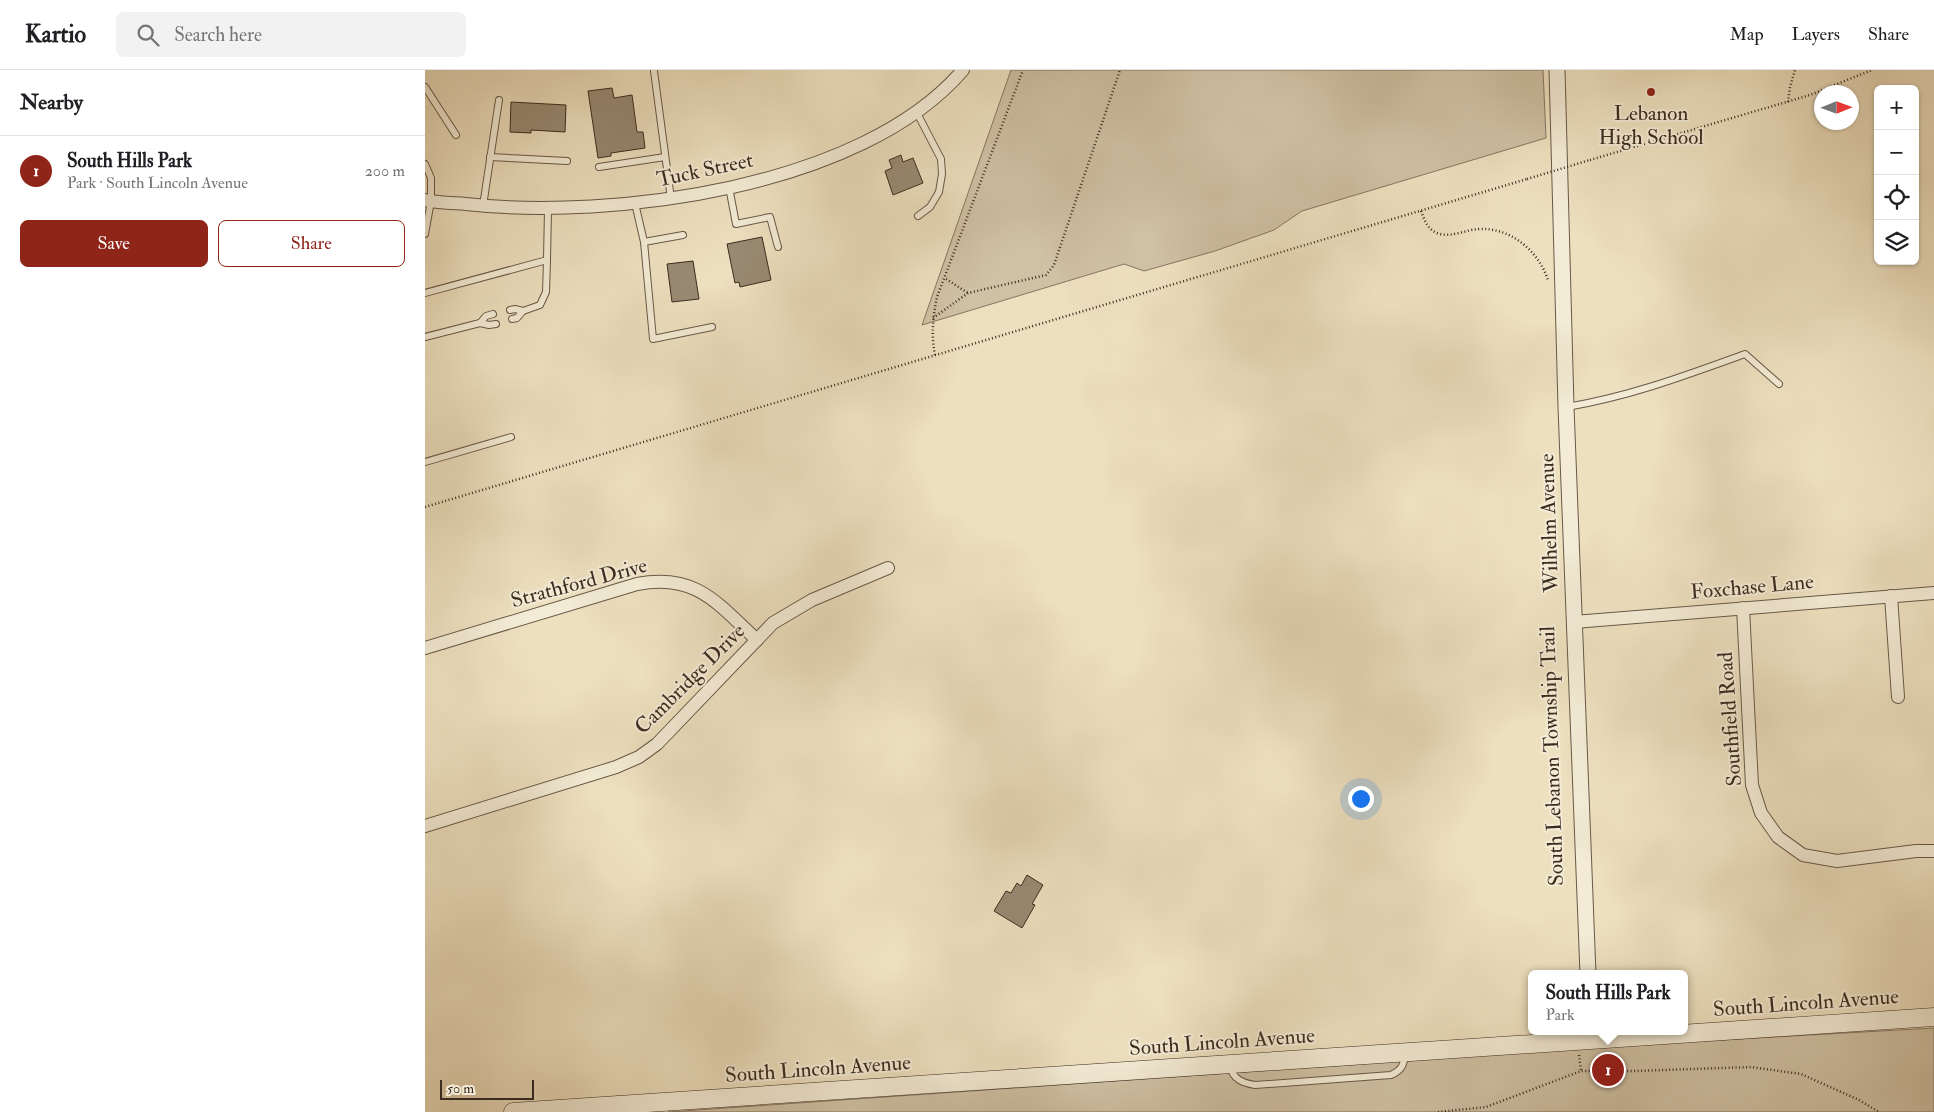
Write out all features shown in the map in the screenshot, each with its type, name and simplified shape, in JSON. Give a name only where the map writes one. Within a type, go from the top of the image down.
[{"type":"main road","name":"South Lincoln Avenue","points":[[1688,1030],[1934,1016]]},
{"type":"main road","name":"South Lincoln Avenue","points":[[513,1112],[1405,1053],[1607,1035]]},
{"type":"street","name":"Tuck Street","points":[[428,200],[483,206],[548,209],[671,199],[729,188],[825,159],[877,137],[917,113],[941,93],[963,70]]},
{"type":"street","name":"Wilhelm Avenue","points":[[1557,70],[1566,407],[1588,970]]},
{"type":"street","name":"Cambridge Drive","points":[[425,826],[616,767],[639,757],[657,744],[773,623],[812,600],[888,568]]},
{"type":"street","name":"Strathford Drive","points":[[425,648],[652,581],[682,583],[695,588],[718,604],[757,640]]},
{"type":"street","name":"Foxchase Lane","points":[[1574,622],[1934,593]]},
{"type":"street","points":[[1891,596],[1898,697]]},
{"type":"street","name":"Southfield Road","points":[[1743,608],[1753,786],[1761,813],[1778,837],[1803,855],[1837,861],[1916,851],[1934,851]]},
{"type":"lane","points":[[654,71],[671,199]]},
{"type":"lane","points":[[425,87],[428,99],[456,135]]},
{"type":"lane","points":[[483,206],[499,100]]},
{"type":"lane","points":[[917,113],[941,159],[942,174],[939,192],[930,207],[918,216]]},
{"type":"lane","points":[[491,157],[567,161]]},
{"type":"lane","points":[[599,167],[665,157]]},
{"type":"lane","points":[[425,164],[431,178],[425,234]]},
{"type":"lane","points":[[729,188],[737,224],[770,217],[778,247]]},
{"type":"lane","points":[[635,203],[644,242],[653,339],[712,327]]},
{"type":"lane","points":[[512,319],[517,318],[523,311],[541,305],[547,292],[548,209]]},
{"type":"lane","points":[[644,242],[683,235]]},
{"type":"lane","points":[[425,293],[547,260]]},
{"type":"lane","points":[[510,310],[523,311]]},
{"type":"lane","points":[[480,323],[486,316],[493,314]]},
{"type":"lane","points":[[425,337],[480,323],[496,324]]},
{"type":"lane","points":[[1566,407],[1609,400],[1658,386],[1745,354],[1779,384]]},
{"type":"lane","points":[[425,462],[511,437]]},
{"type":"path","points":[[935,356],[933,318],[937,297],[946,278],[1023,70]]},
{"type":"path","points":[[933,318],[968,293],[1046,275],[1054,265],[1120,70]]},
{"type":"path","points":[[1788,102],[1795,70]]},
{"type":"path","points":[[425,508],[1788,102],[1872,70]]},
{"type":"path","points":[[1421,211],[1429,228],[1441,234],[1487,229],[1506,233],[1532,252],[1538,259],[1549,282]]},
{"type":"path","points":[[946,278],[968,293]]},
{"type":"path","points":[[1438,1112],[1486,1107],[1581,1071],[1751,1067],[1801,1074],[1859,1100],[1879,1112]]},
{"type":"shaded area","points":[[1011,70],[1543,70],[1546,138],[1302,211],[1274,230],[1215,251],[1144,271],[1124,264],[922,325]]},
{"type":"shaded area","points":[[1934,1028],[1934,1112],[668,1112],[1649,1044]]},
{"type":"building","points":[[612,88],[614,98],[632,95],[637,132],[643,132],[645,148],[611,153],[611,156],[598,158],[588,91]]},
{"type":"building","points":[[511,102],[566,105],[565,132],[531,130],[531,133],[510,132]]},
{"type":"building","points":[[901,155],[903,162],[913,158],[923,183],[893,195],[885,171],[892,168],[889,160]]},
{"type":"building","points":[[762,237],[771,280],[740,287],[739,282],[735,283],[727,244]]},
{"type":"building","points":[[693,261],[699,299],[672,302],[667,264]]},
{"type":"building","points":[[1027,875],[1043,885],[1032,904],[1035,905],[1022,928],[994,911],[1006,891],[1011,893],[1017,883],[1021,886]]},
{"type":"place","name":"Lebanon High School","points":[[1651,92]]},
{"type":"place","name":"South Hills Park","points":[[1608,1070]]}]
